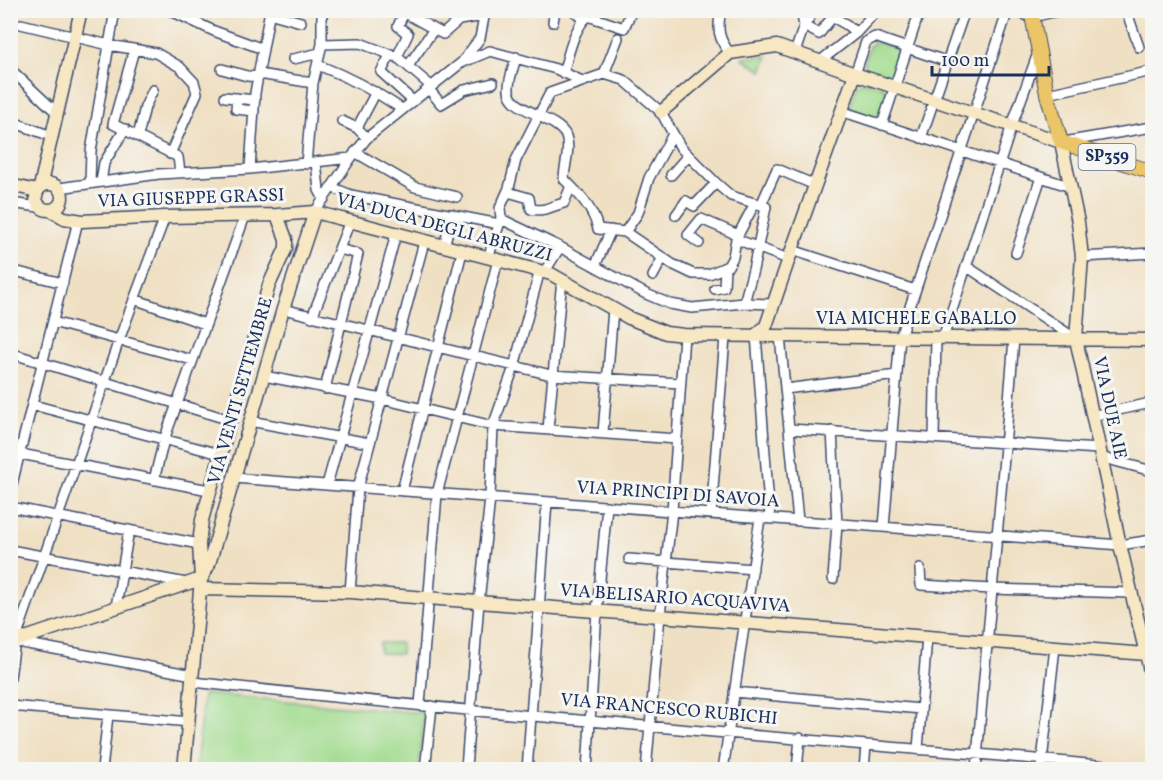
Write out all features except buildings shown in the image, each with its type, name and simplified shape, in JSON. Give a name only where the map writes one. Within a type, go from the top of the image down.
[{"type":"main road","name":"SP359","points":[[1032,14],[1047,94],[1061,142],[1152,172]]},
{"type":"street","points":[[74,220],[59,216],[35,199],[45,166],[81,10]]},
{"type":"street","points":[[90,183],[91,151],[115,10]]},
{"type":"street","points":[[169,10],[214,31],[263,49]]},
{"type":"street","points":[[322,10],[321,48],[313,84],[311,163],[324,199]]},
{"type":"street","points":[[392,10],[403,15],[407,14],[443,34],[459,21],[484,17],[480,38],[458,65]]},
{"type":"street","points":[[553,22],[555,10]]},
{"type":"street","points":[[573,10],[584,19]]},
{"type":"street","points":[[563,73],[574,37],[584,19],[588,16],[624,28],[632,10]]},
{"type":"street","points":[[721,10],[717,27],[721,43],[730,53]]},
{"type":"street","points":[[801,10],[804,26]]},
{"type":"street","points":[[795,52],[804,26],[814,10]]},
{"type":"street","points":[[819,62],[856,33],[877,10]]},
{"type":"street","points":[[882,125],[920,10]]},
{"type":"street","points":[[921,138],[965,10]]},
{"type":"street","points":[[884,527],[900,337],[974,113],[1010,10],[1032,14],[1062,10]]},
{"type":"street","points":[[1126,10],[1139,47]]},
{"type":"street","points":[[250,169],[255,100],[269,12],[301,22]]},
{"type":"street","points":[[804,26],[819,34],[836,14],[856,33]]},
{"type":"street","points":[[403,15],[398,26],[408,34],[381,72],[409,97]]},
{"type":"street","points":[[21,24],[109,45],[156,53],[180,67],[195,82],[197,93],[170,154]]},
{"type":"street","points":[[408,66],[434,28]]},
{"type":"street","points":[[723,770],[753,569],[765,518],[756,335],[766,326],[866,42],[875,37],[948,62]]},
{"type":"street","points":[[604,74],[618,38]]},
{"type":"street","points":[[293,59],[321,48],[360,43],[394,56],[408,66],[429,87],[441,104],[464,90],[493,83]]},
{"type":"street","points":[[661,112],[730,53],[777,46],[1061,142],[1152,127]]},
{"type":"street","points":[[134,50],[113,124],[178,157],[180,172]]},
{"type":"street","points":[[315,212],[367,138],[402,109],[409,97],[429,87],[458,65],[490,51],[529,61],[582,81]]},
{"type":"street","points":[[934,438],[940,338],[1039,52]]},
{"type":"street","points":[[516,58],[508,90],[511,97],[538,117],[557,125],[567,138],[564,179],[595,216],[598,229],[625,232],[672,264],[693,274],[709,274],[728,267],[733,257],[737,237],[777,169],[815,185]]},
{"type":"street","points":[[318,65],[346,76],[402,109]]},
{"type":"street","points":[[10,69],[56,112]]},
{"type":"street","points":[[222,69],[247,76],[259,75],[313,84]]},
{"type":"street","points":[[1047,94],[1152,71]]},
{"type":"street","points":[[420,705],[436,494],[472,357],[493,259],[500,208],[508,192],[516,160],[550,93],[604,74],[624,80],[661,112],[687,157],[716,183],[731,196],[766,207],[744,303]]},
{"type":"street","points":[[138,136],[145,107],[153,90]]},
{"type":"street","points":[[357,128],[376,92]]},
{"type":"street","points":[[225,97],[255,100]]},
{"type":"street","points":[[237,98],[236,109],[254,111]]},
{"type":"street","points":[[841,111],[1071,187]]},
{"type":"street","points":[[10,121],[51,136]]},
{"type":"street","points":[[342,121],[357,128],[367,138]]},
{"type":"street","points":[[101,182],[104,163],[124,129]]},
{"type":"street","points":[[625,232],[638,213],[649,178],[673,134]]},
{"type":"street","name":"VIA DUE AIE","points":[[1061,142],[1078,222],[1082,257],[1076,339],[1091,416],[1142,638],[1151,653],[1152,679]]},
{"type":"street","points":[[10,185],[38,189],[47,184],[59,189],[180,172],[250,169],[311,163],[353,155],[415,187],[457,197]]},
{"type":"street","points":[[672,175],[687,157]]},
{"type":"street","points":[[10,492],[15,453],[33,405],[63,283],[74,220],[45,166]]},
{"type":"street","points":[[1016,253],[1041,177]]},
{"type":"street","points":[[676,215],[686,201],[694,206],[716,183]]},
{"type":"street","points":[[508,192],[529,198],[531,209],[537,210],[552,208],[564,203],[571,186]]},
{"type":"street","points":[[331,187],[361,197],[500,221],[560,247],[646,294],[670,304],[692,308],[744,303],[772,304]]},
{"type":"street","points":[[10,205],[45,208],[59,206],[59,189]]},
{"type":"street","name":"VIA GIUSEPPE GRASSI","points":[[74,220],[315,212]]},
{"type":"street","name":"VIA DUCA DEGLI ABRUZZI","points":[[315,212],[542,271],[562,279],[613,309],[666,333],[725,337],[756,335]]},
{"type":"street","name":"VIA VENTI SETTEMBRE","points":[[201,584],[209,564],[283,309],[315,212]]},
{"type":"street","points":[[444,247],[452,214]]},
{"type":"street","name":"VIA VENTI SETTEMBRE","points":[[184,770],[201,584],[199,544],[209,490],[269,285],[286,248],[277,215]]},
{"type":"street","points":[[154,480],[164,440],[245,216]]},
{"type":"street","points":[[10,678],[13,642],[119,340],[165,217]]},
{"type":"street","points":[[699,243],[688,235],[701,219],[757,247],[915,290]]},
{"type":"street","points":[[312,317],[350,221]]},
{"type":"street","points":[[595,266],[611,230]]},
{"type":"street","points":[[327,485],[396,234]]},
{"type":"street","points":[[350,592],[358,488],[424,242]]},
{"type":"street","points":[[1082,257],[1151,253],[1152,243]]},
{"type":"street","points":[[466,768],[490,498],[493,426],[514,366],[542,271],[560,247]]},
{"type":"street","points":[[325,389],[358,255],[339,249]]},
{"type":"street","points":[[402,491],[462,252]]},
{"type":"street","points":[[653,276],[663,257]]},
{"type":"street","points":[[966,266],[1076,339]]},
{"type":"street","points":[[715,289],[724,287],[725,267]]},
{"type":"street","points":[[10,270],[63,283]]},
{"type":"street","points":[[548,429],[562,279]]},
{"type":"street","points":[[134,299],[205,324]]},
{"type":"street","points":[[283,309],[398,339],[553,375],[680,383]]},
{"type":"street","points":[[603,433],[613,309]]},
{"type":"street","points":[[53,322],[192,360]]},
{"type":"street","points":[[646,770],[672,511],[684,335]]},
{"type":"street","name":"VIA MICHELE GABALLO","points":[[756,335],[1152,340]]},
{"type":"street","points":[[780,336],[798,521]]},
{"type":"street","points":[[711,514],[725,337]]},
{"type":"street","points":[[976,770],[1014,338]]},
{"type":"street","points":[[10,353],[230,420]]},
{"type":"street","points":[[785,389],[897,375]]},
{"type":"street","points":[[264,376],[423,408],[493,426],[677,439]]},
{"type":"street","points":[[1091,416],[1146,404],[1152,405]]},
{"type":"street","points":[[33,405],[220,454]]},
{"type":"street","points":[[250,421],[369,443]]},
{"type":"street","points":[[789,429],[1006,443],[1100,453],[1152,471]]},
{"type":"street","points":[[832,431],[837,524],[833,579]]},
{"type":"street","points":[[15,453],[209,490]]},
{"type":"street","name":"VIA PRINCIPI DI SAVOIA","points":[[234,478],[1120,545],[1152,540]]},
{"type":"street","points":[[527,770],[547,502]]},
{"type":"street","points":[[587,770],[606,506]]},
{"type":"street","points":[[10,507],[199,544]]},
{"type":"street","points":[[116,608],[129,530]]},
{"type":"street","points":[[10,550],[188,584],[201,584]]},
{"type":"street","points":[[629,559],[753,569]]},
{"type":"street","points":[[920,569],[921,585],[1132,592]]},
{"type":"street","points":[[13,642],[188,584]]},
{"type":"street","name":"VIA BELISARIO ACQUAVIVA","points":[[201,584],[427,597],[1151,653]]},
{"type":"street","points":[[918,749],[927,637]]},
{"type":"street","name":"VIA FRANCESCO RUBICHI","points":[[13,642],[193,679],[420,705],[1042,759],[1143,770]]},
{"type":"street","points":[[1041,770],[1055,646]]},
{"type":"street","points":[[734,692],[921,709]]},
{"type":"street","points":[[10,706],[190,722]]},
{"type":"street","points":[[425,770],[432,706]]},
{"type":"street","points":[[102,770],[108,715]]},
{"type":"street","points":[[797,770],[800,738]]},
{"type":"street","points":[[864,770],[866,745]]},
{"type":"green space","points":[[878,42],[899,50],[902,57],[895,76],[886,80],[868,74],[864,66],[869,46]]},
{"type":"green space","points":[[768,56],[762,71],[742,58],[744,57]]},
{"type":"green space","points":[[864,81],[883,87],[888,94],[879,120],[848,109],[857,84]]},
{"type":"green space","points":[[380,643],[401,643],[401,654],[380,653]]},
{"type":"green space","points":[[205,694],[424,713],[419,769],[196,769]]}]
